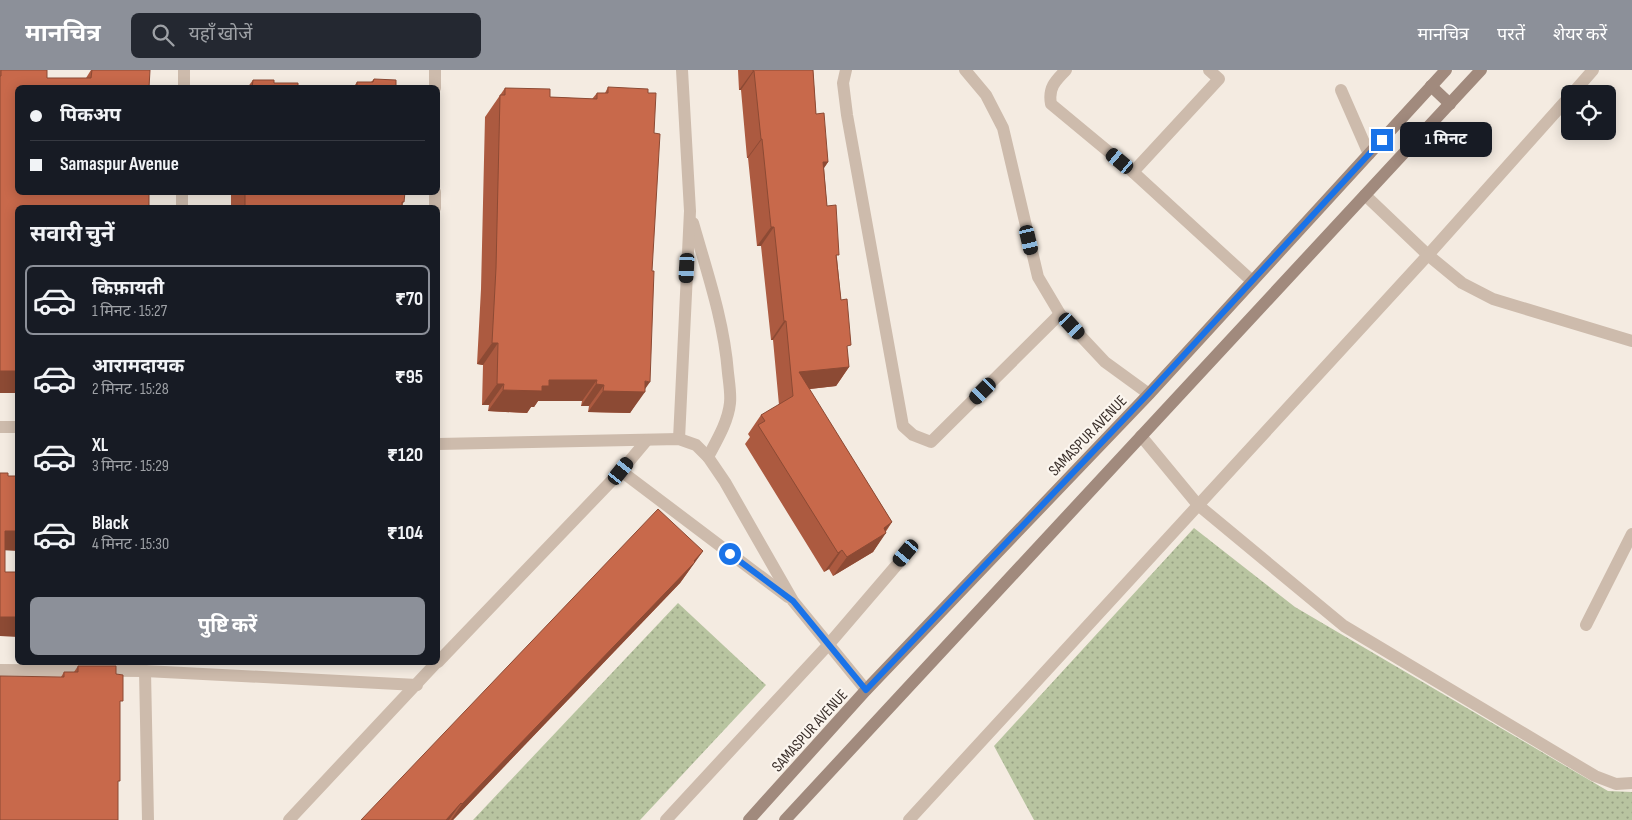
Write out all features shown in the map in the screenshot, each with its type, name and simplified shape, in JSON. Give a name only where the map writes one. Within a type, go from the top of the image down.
[{"type":"main road","name":"SAMASPUR AVENUE","points":[[749,820],[866,690],[1148,394],[1446,70]]},
{"type":"main road","points":[[785,820],[1482,70]]},
{"type":"main road","points":[[1431,86],[1450,104]]},
{"type":"street","points":[[184,70],[184,85]]},
{"type":"street","points":[[434,70],[434,85]]},
{"type":"street","points":[[679,439],[690,211],[682,70]]},
{"type":"street","points":[[846,70],[843,83],[847,115],[902,426],[913,435],[931,442],[1060,314]]},
{"type":"street","points":[[965,70],[986,96],[1003,128],[1038,277],[1060,314],[1105,362],[1148,394]]},
{"type":"street","points":[[1066,70],[1052,84],[1051,104],[1133,172],[1252,281]]},
{"type":"street","points":[[1133,172],[1219,79],[1209,70]]},
{"type":"street","points":[[1580,85],[1593,70]]},
{"type":"street","points":[[1341,90],[1369,154]]},
{"type":"street","points":[[909,820],[1428,255],[1561,106]]},
{"type":"street","points":[[1365,195],[1428,255],[1462,283],[1493,299],[1632,341]]},
{"type":"street","points":[[690,211],[720,319],[729,383],[730,403],[725,422],[708,457]]},
{"type":"street","points":[[0,427],[15,427]]},
{"type":"street","points":[[1141,436],[1198,505],[1344,626],[1595,776],[1616,784],[1632,783]]},
{"type":"street","points":[[440,444],[679,439],[696,445],[708,457],[725,482],[793,601],[866,690]]},
{"type":"street","points":[[440,659],[621,471],[647,440]]},
{"type":"street","points":[[621,471],[793,601]]},
{"type":"street","points":[[1586,625],[1632,534]]},
{"type":"street","points":[[666,820],[830,644],[906,553]]},
{"type":"street","points":[[289,820],[417,685],[428,667]]},
{"type":"street","points":[[0,670],[145,670],[417,685]]},
{"type":"street","points":[[145,670],[148,820]]},
{"type":"green space","points":[[1194,528],[1295,607],[1608,791],[1632,792],[1632,820],[1034,820],[994,746]]},
{"type":"green space","points":[[678,603],[766,685],[640,820],[473,820]]},
{"type":"building","points":[[1,70],[47,70],[47,78],[91,78],[92,70],[150,70],[149,85],[15,85],[15,195],[149,195],[149,205],[15,205],[15,371],[0,371]]},
{"type":"building","points":[[753,70],[813,70],[816,114],[824,113],[828,162],[823,162],[827,206],[836,205],[839,255],[836,255],[841,300],[847,299],[851,345],[847,346],[849,367],[799,372],[892,522],[884,528],[886,533],[847,557],[842,550],[838,553],[758,425],[765,421],[761,415],[793,396],[786,321],[784,321],[774,227],[771,227]]},
{"type":"building","points":[[374,79],[396,80],[396,85],[357,85],[357,82],[373,82]]},
{"type":"building","points":[[253,80],[274,80],[274,83],[298,83],[298,85],[252,85]]},
{"type":"building","points":[[608,87],[648,89],[648,93],[656,93],[654,133],[660,134],[652,271],[654,271],[650,382],[645,381],[645,392],[603,391],[604,385],[596,384],[597,380],[549,380],[549,386],[542,386],[542,391],[503,390],[504,384],[497,384],[498,343],[492,343],[496,268],[500,95],[505,95],[505,88],[550,89],[550,97],[597,99],[597,93],[608,93]]},
{"type":"building","points":[[245,195],[405,195],[402,205],[245,205]]},
{"type":"building","points":[[0,473],[8,473],[8,476],[15,476],[15,531],[5,531],[5,572],[15,572],[15,617],[0,617]]},
{"type":"building","points":[[658,509],[703,551],[695,562],[446,820],[361,820]]},
{"type":"building","points":[[78,666],[116,666],[116,674],[123,675],[123,701],[120,701],[118,820],[0,820],[0,676],[64,677],[64,672],[78,672]]},
{"type":"route","points":[[730,554],[793,601],[866,690],[1148,394],[1382,140]]}]
